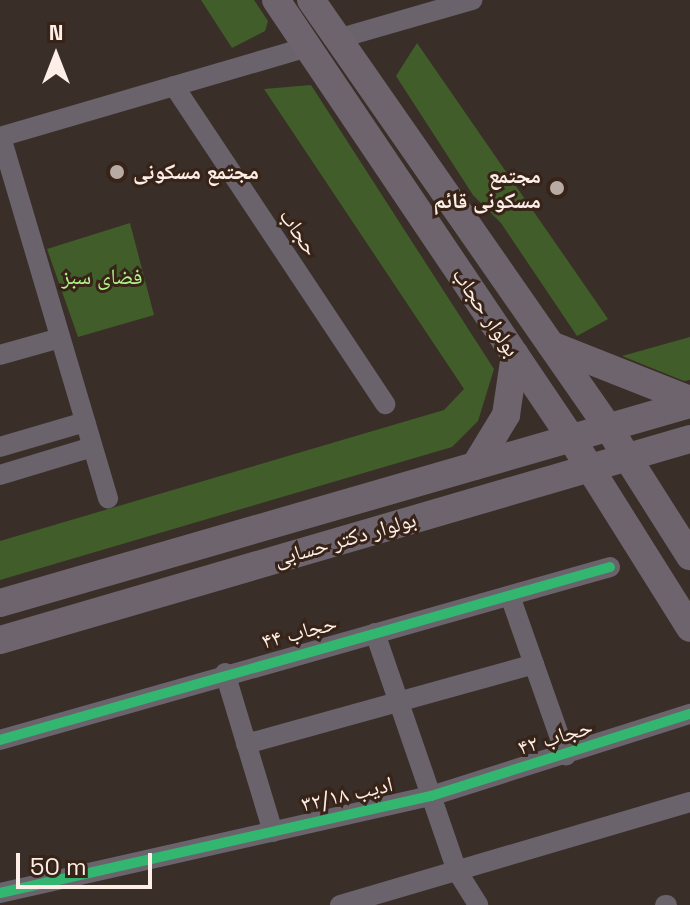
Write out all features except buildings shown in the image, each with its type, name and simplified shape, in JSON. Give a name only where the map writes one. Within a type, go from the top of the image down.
[{"type":"main road","name":"بولوار حجاب","points":[[276,0],[571,438],[690,628]]},
{"type":"main road","name":"بولوار حجاب","points":[[311,0],[608,427],[690,556]]},
{"type":"main road","points":[[551,345],[690,402]]},
{"type":"main road","points":[[475,466],[506,415],[515,355]]},
{"type":"main road","name":"بولوار دکتر حسابی","points":[[0,603],[690,402]]},
{"type":"main road","name":"بولوار دکتر حسابی","points":[[0,640],[690,439]]},
{"type":"street","points":[[337,39],[472,0]]},
{"type":"street","points":[[108,499],[0,137],[308,47]]},
{"type":"street","name":"حجاب","points":[[174,86],[385,404]]},
{"type":"street","points":[[0,355],[60,338]]},
{"type":"street","points":[[0,447],[85,422]]},
{"type":"street","points":[[0,475],[92,447]]},
{"type":"street","name":"حجاب ۴۴","points":[[0,740],[225,673],[610,567]]},
{"type":"street","points":[[510,596],[566,755]]},
{"type":"street","points":[[375,633],[457,871],[478,905]]},
{"type":"street","points":[[246,744],[534,664]]},
{"type":"street","points":[[225,673],[273,832]]},
{"type":"street","name":"حجاب ۴۲","points":[[431,796],[690,714]]},
{"type":"street","name":"ادیب ۳۲/۱۸","points":[[0,893],[431,796]]},
{"type":"street","points":[[340,905],[690,802]]},
{"type":"green space","points":[[201,0],[254,0],[268,21],[265,31],[232,48]]},
{"type":"green space","points":[[417,43],[608,319],[577,336],[501,223],[473,195],[396,76]]},
{"type":"green space","points":[[311,85],[494,369],[478,421],[452,447],[0,580],[0,541],[444,410],[464,389],[264,89]]},
{"type":"green space","name":"فضای سبز","points":[[130,223],[154,315],[78,337],[47,249]]},
{"type":"green space","points":[[690,337],[690,380],[684,381],[622,356]]},
{"type":"cycle path","points":[[0,740],[610,567]]},
{"type":"cycle path","points":[[0,893],[431,796],[690,714]]},
{"type":"place","name":"مجتمع مسکونی","points":[[117,172]]},
{"type":"place","name":"مجتمع مسکونی قائم","points":[[557,188]]}]
